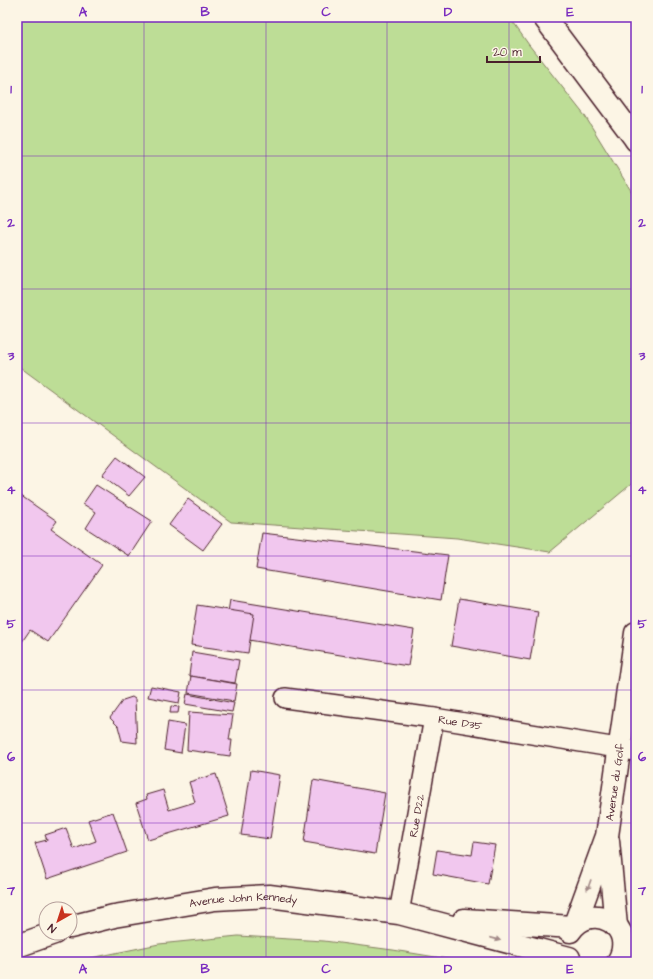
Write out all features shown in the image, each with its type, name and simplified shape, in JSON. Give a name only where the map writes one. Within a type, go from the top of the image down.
[{"type":"main road","points":[[544,17],[636,140]]},
{"type":"main road","name":"Avenue du Golf","points":[[574,926],[607,836],[628,749],[636,633]]},
{"type":"main road","name":"Avenue du Golf","points":[[607,836],[624,932]]},
{"type":"main road","name":"Avenue John Kennedy","points":[[78,925],[114,916],[215,898],[269,896],[408,915],[574,926]]},
{"type":"main road","name":"Avenue John Kennedy","points":[[408,915],[570,960]]},
{"type":"main road","name":"Avenue John Kennedy","points":[[570,960],[566,951],[568,934],[574,926],[586,918],[598,916],[610,920],[624,932]]},
{"type":"main road","points":[[618,962],[624,948],[624,932]]},
{"type":"main road","points":[[17,946],[38,939]]},
{"type":"street","name":"Rue D35","points":[[285,698],[434,718],[628,749]]},
{"type":"street","name":"Rue D22","points":[[408,915],[434,718]]},
{"type":"green space","points":[[17,17],[509,17],[585,116],[633,194],[636,206],[635,481],[550,552],[457,538],[231,522],[17,365]]},
{"type":"green space","points":[[238,936],[324,941],[466,962],[76,962],[159,944]]},
{"type":"building","points":[[117,456],[145,477],[129,496],[102,475]]},
{"type":"building","points":[[96,485],[152,521],[129,556],[86,528],[96,512],[83,504]]},
{"type":"building","points":[[17,493],[57,521],[51,529],[102,565],[48,642],[30,630],[17,649]]},
{"type":"building","points":[[188,499],[222,524],[203,550],[169,525]]},
{"type":"building","points":[[262,533],[448,555],[441,600],[256,569]]},
{"type":"building","points":[[459,599],[538,612],[530,660],[451,646]]},
{"type":"building","points":[[230,600],[414,630],[408,666],[224,636]]},
{"type":"building","points":[[197,605],[254,614],[248,653],[191,645]]},
{"type":"building","points":[[192,652],[239,660],[235,683],[189,676]]},
{"type":"building","points":[[191,676],[237,684],[234,701],[188,693]]},
{"type":"building","points":[[151,686],[181,692],[179,703],[148,697]]},
{"type":"building","points":[[187,694],[234,703],[232,712],[185,704]]},
{"type":"building","points":[[132,697],[135,699],[137,743],[122,741],[118,726],[110,718],[123,700]]},
{"type":"building","points":[[171,706],[179,707],[178,713],[170,713]]},
{"type":"building","points":[[189,712],[233,715],[229,740],[232,740],[230,756],[187,750]]},
{"type":"building","points":[[168,722],[185,725],[181,753],[164,750]]},
{"type":"building","points":[[251,770],[280,775],[270,839],[241,835]]},
{"type":"building","points":[[216,774],[229,816],[148,840],[136,803],[147,799],[146,795],[163,790],[169,810],[195,802],[189,782]]},
{"type":"building","points":[[313,780],[385,793],[375,854],[304,842]]},
{"type":"building","points":[[113,812],[127,852],[47,879],[35,843],[47,840],[45,835],[66,828],[74,849],[96,841],[88,820]]},
{"type":"building","points":[[474,842],[495,845],[488,884],[433,874],[437,850],[472,855]]}]
